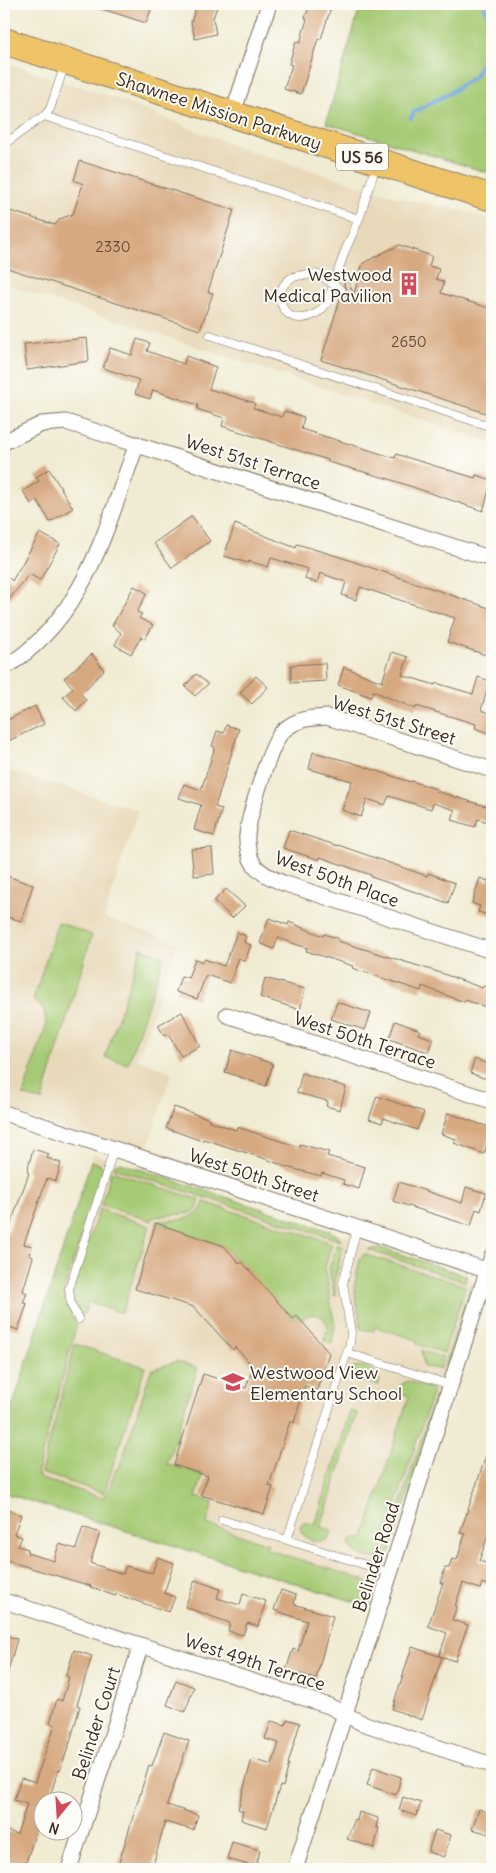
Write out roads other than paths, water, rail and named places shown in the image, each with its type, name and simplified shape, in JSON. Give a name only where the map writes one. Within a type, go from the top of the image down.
[{"type":"highway","name":"Shawnee Mission Parkway","points":[[4,41],[232,116],[492,198]]},
{"type":"street","points":[[232,116],[269,4]]},
{"type":"street","name":"West 51st Terrace","points":[[4,442],[42,424],[66,422],[492,558]]},
{"type":"street","points":[[4,668],[44,634],[60,617],[86,578],[98,551],[137,444]]},
{"type":"street","name":"West 51st Street","points":[[262,782],[274,744],[282,730],[300,719],[327,717],[492,770]]},
{"type":"street","name":"West 50th Place","points":[[262,782],[246,837],[252,862],[264,874],[283,883],[492,951]]},
{"type":"street","name":"West 50th Terrace","points":[[227,1015],[492,1102]]},
{"type":"street","name":"West 50th Street","points":[[4,1113],[357,1228],[491,1267]]},
{"type":"street","name":"Belinder Road","points":[[295,1869],[451,1385],[491,1267]]},
{"type":"street","name":"West 49th Terrace","points":[[4,1601],[329,1706],[362,1723],[492,1765]]},
{"type":"street","name":"Belinder Court","points":[[69,1869],[141,1645]]},
{"type":"lane","points":[[4,144],[44,116],[50,108],[66,62]]},
{"type":"lane","points":[[44,116],[359,219]]},
{"type":"lane","points":[[342,291],[316,274],[299,275],[291,278],[280,291],[279,300],[287,314],[297,319],[312,317],[320,312],[327,303],[344,251],[359,219],[378,162]]},
{"type":"lane","points":[[210,335],[492,427]]},
{"type":"lane","points":[[79,1319],[70,1305],[69,1289],[114,1149]]},
{"type":"lane","points":[[287,1540],[347,1353],[351,1333],[343,1283],[357,1228]]},
{"type":"lane","points":[[347,1353],[451,1385]]},
{"type":"lane","points":[[222,1520],[391,1573]]},
{"type":"waterway","points":[[411,118],[414,112],[451,92],[475,76],[486,55],[489,38],[491,21],[484,4]]},
{"type":"place","name":"Westwood Medical Pavilion","points":[[409,284]]},
{"type":"place","name":"Westwood View Elementary School","points":[[233,1382]]}]
